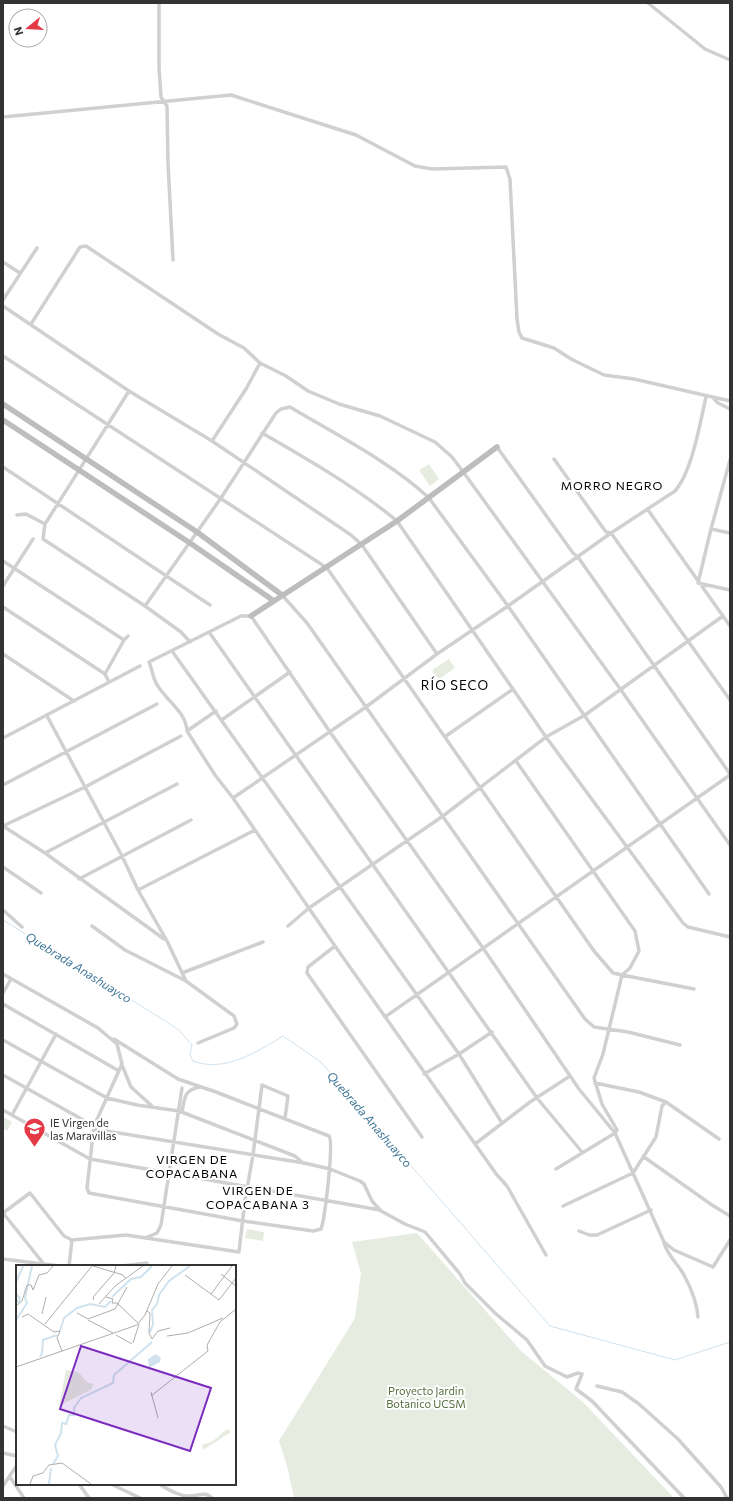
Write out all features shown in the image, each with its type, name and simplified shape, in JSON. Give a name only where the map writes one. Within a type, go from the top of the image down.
[{"type":"street","points":[[159,3],[159,68],[161,97],[167,106],[168,163],[173,260]]},
{"type":"street","points":[[648,3],[705,49],[730,60]]},
{"type":"street","points":[[3,117],[231,95],[356,135],[414,166],[432,169],[506,167],[510,179],[517,319],[520,335],[525,339],[554,348],[577,363],[604,375],[634,379],[706,397],[730,401]]},
{"type":"street","points":[[31,324],[80,247],[86,246],[218,334],[244,348],[260,363],[286,376],[308,391],[339,404],[380,416],[435,442],[452,457],[464,473],[698,797],[730,845]]},
{"type":"street","points":[[3,300],[37,248]]},
{"type":"street","points":[[3,262],[20,273]]},
{"type":"street","points":[[3,306],[129,391],[212,441],[242,463],[352,536],[362,545],[437,654]]},
{"type":"street","points":[[3,356],[327,568],[446,736],[594,951],[613,973],[694,989]]},
{"type":"street","points":[[212,441],[246,389],[260,363]]},
{"type":"street","points":[[129,391],[109,425],[45,524],[43,539],[145,606],[182,632],[190,642]]},
{"type":"street","points":[[233,798],[295,754],[366,707],[437,654],[675,491],[682,483],[693,450],[706,397]]},
{"type":"street","points":[[713,398],[718,404],[730,409]]},
{"type":"street","points":[[3,404],[197,532],[282,595],[308,623],[585,1020],[594,1027],[680,1045]]},
{"type":"street","points":[[145,606],[221,498],[262,433],[281,409],[290,407],[396,472],[416,486],[429,498],[508,606],[709,894]]},
{"type":"street","points":[[3,420],[190,543],[274,601]]},
{"type":"street","points":[[262,433],[378,505],[397,521],[546,737],[683,923],[688,927],[730,937]]},
{"type":"street","points":[[385,1017],[557,898],[626,847],[730,774],[578,558],[497,448],[362,545],[251,616],[241,616],[149,662],[156,683],[180,712],[187,727],[187,731],[215,776],[233,798],[424,1074],[474,1144],[507,1186],[546,1255]]},
{"type":"street","points":[[554,459],[606,532],[611,534],[730,700]]},
{"type":"street","points":[[698,583],[730,460]]},
{"type":"street","points":[[3,467],[210,605]]},
{"type":"street","points":[[648,510],[698,583],[730,626]]},
{"type":"street","points":[[16,515],[26,514],[45,524]]},
{"type":"street","points":[[711,529],[730,533]]},
{"type":"street","points":[[3,586],[33,540]]},
{"type":"street","points":[[3,561],[124,640]]},
{"type":"street","points":[[698,583],[730,590]]},
{"type":"street","points":[[3,608],[105,674],[109,682]]},
{"type":"street","points":[[251,616],[330,732],[483,948],[586,1099],[615,1133],[651,1210],[669,1255],[684,1275],[695,1299],[698,1317]]},
{"type":"street","points":[[288,926],[309,908],[443,816],[546,737],[585,715],[689,642],[723,616]]},
{"type":"street","points":[[209,632],[256,696],[295,754],[537,1098],[582,1152]]},
{"type":"street","points":[[105,674],[124,640],[128,636]]},
{"type":"street","points":[[172,651],[223,719],[262,777],[459,1054],[502,1123]]},
{"type":"street","points":[[3,654],[74,702]]},
{"type":"street","points":[[3,738],[140,666]]},
{"type":"street","points":[[223,719],[290,672]]},
{"type":"street","points":[[446,736],[513,689]]},
{"type":"street","points":[[3,784],[66,753],[157,704]]},
{"type":"street","points":[[187,731],[216,711]]},
{"type":"street","points":[[47,716],[122,856],[138,890],[167,941],[186,981]]},
{"type":"street","points":[[3,826],[85,787],[181,736]]},
{"type":"street","points":[[516,761],[638,938],[639,951],[630,968],[622,975],[603,1054],[594,1078],[602,1104],[616,1130],[615,1133]]},
{"type":"street","points":[[45,853],[177,784]]},
{"type":"street","points":[[79,879],[191,820]]},
{"type":"street","points":[[3,826],[45,853],[167,941]]},
{"type":"street","points":[[138,890],[255,830]]},
{"type":"street","points":[[3,867],[41,893]]},
{"type":"street","points":[[3,910],[22,927]]},
{"type":"street","points":[[92,926],[125,950],[186,981],[234,1016],[237,1024],[234,1028],[198,1043]]},
{"type":"street","points":[[182,972],[263,942]]},
{"type":"street","points":[[335,946],[308,967],[307,974],[422,1137]]},
{"type":"street","points":[[3,974],[98,1028],[114,1040],[173,1077],[260,1108],[329,1136],[331,1142],[330,1169],[322,1229],[317,1231],[243,1221],[89,1193],[87,1188],[94,1127],[122,1064]]},
{"type":"street","points":[[3,992],[11,979]]},
{"type":"street","points":[[3,1004],[119,1071]]},
{"type":"street","points":[[424,1074],[459,1054],[492,1032]]},
{"type":"street","points":[[12,1115],[56,1034]]},
{"type":"street","points":[[3,1040],[107,1098],[137,1105],[153,1106],[180,1111],[295,1156],[304,1163]]},
{"type":"street","points":[[114,1040],[131,1087],[143,1100],[153,1106]]},
{"type":"street","points":[[3,1075],[94,1127],[174,1142],[304,1163],[330,1169],[364,1184],[372,1201],[381,1211]]},
{"type":"street","points":[[474,1144],[552,1086],[557,1085],[570,1076]]},
{"type":"street","points":[[595,1082],[639,1092],[666,1102],[719,1139]]},
{"type":"street","points":[[44,1263],[3,1213],[30,1193],[64,1236],[72,1240],[126,1235],[239,1252],[262,1085],[288,1096],[285,1118]]},
{"type":"street","points":[[180,1111],[189,1089],[201,1086]]},
{"type":"street","points":[[142,1238],[157,1234],[164,1206],[180,1111],[182,1088]]},
{"type":"street","points":[[563,1206],[633,1173],[656,1137],[662,1106],[666,1102]]},
{"type":"street","points":[[3,1110],[90,1159],[381,1211],[405,1224],[425,1232],[460,1274],[465,1283],[496,1314],[527,1340],[545,1366],[567,1377],[578,1373],[582,1374],[576,1385],[576,1389],[592,1401],[684,1498]]},
{"type":"street","points":[[556,1169],[615,1133]]},
{"type":"street","points":[[644,1157],[730,1216]]},
{"type":"street","points":[[579,1232],[589,1235],[597,1234],[651,1210]]},
{"type":"street","points":[[69,1265],[72,1240]]},
{"type":"street","points":[[664,1242],[674,1250],[713,1267],[730,1240]]},
{"type":"street","points":[[3,1259],[55,1265]]},
{"type":"street","points":[[130,1265],[147,1263]]},
{"type":"street","points":[[597,1386],[622,1392],[639,1404],[678,1439],[721,1487],[727,1498]]},
{"type":"street","points":[[3,1426],[16,1432]]},
{"type":"street","points":[[3,1453],[16,1456]]},
{"type":"street","points":[[3,1486],[16,1467]]},
{"type":"street","points":[[10,1476],[24,1498]]},
{"type":"street","points":[[79,1485],[89,1498]]},
{"type":"street","points":[[113,1485],[133,1496],[140,1498]]},
{"type":"street","points":[[161,1485],[186,1496],[207,1494],[212,1498]]},
{"type":"green space","points":[[429,464],[439,479],[430,486],[419,470]]},
{"type":"green space","points":[[449,659],[455,668],[439,679],[432,670]]},
{"type":"green space","points":[[3,1117],[12,1122],[7,1131],[3,1128]]},
{"type":"green space","points":[[247,1229],[264,1232],[263,1241],[245,1238]]},
{"type":"green space","name":"Proyecto Jardin Botanico UCSM","points":[[417,1233],[521,1351],[583,1402],[674,1498],[294,1498],[287,1466],[279,1441],[355,1318],[361,1273],[352,1242]]},
{"type":"waterway","name":"Quebrada Anashuayco","points":[[3,920],[178,1029],[192,1045],[190,1055],[193,1061],[205,1064],[228,1063],[251,1054],[283,1036],[321,1062],[550,1326],[675,1360],[730,1342]]},
{"type":"place","name":"IE Virgen de las Maravillas","points":[[35,1148]]},
{"type":"district","name":"MORRO NEGRO","points":[[612,485]]},
{"type":"district","name":"RÍO SECO","points":[[455,685]]},
{"type":"district","name":"VIRGEN DE COPACABANA","points":[[192,1166]]},
{"type":"district","name":"VIRGEN DE COPACABANA 3","points":[[258,1197]]}]
